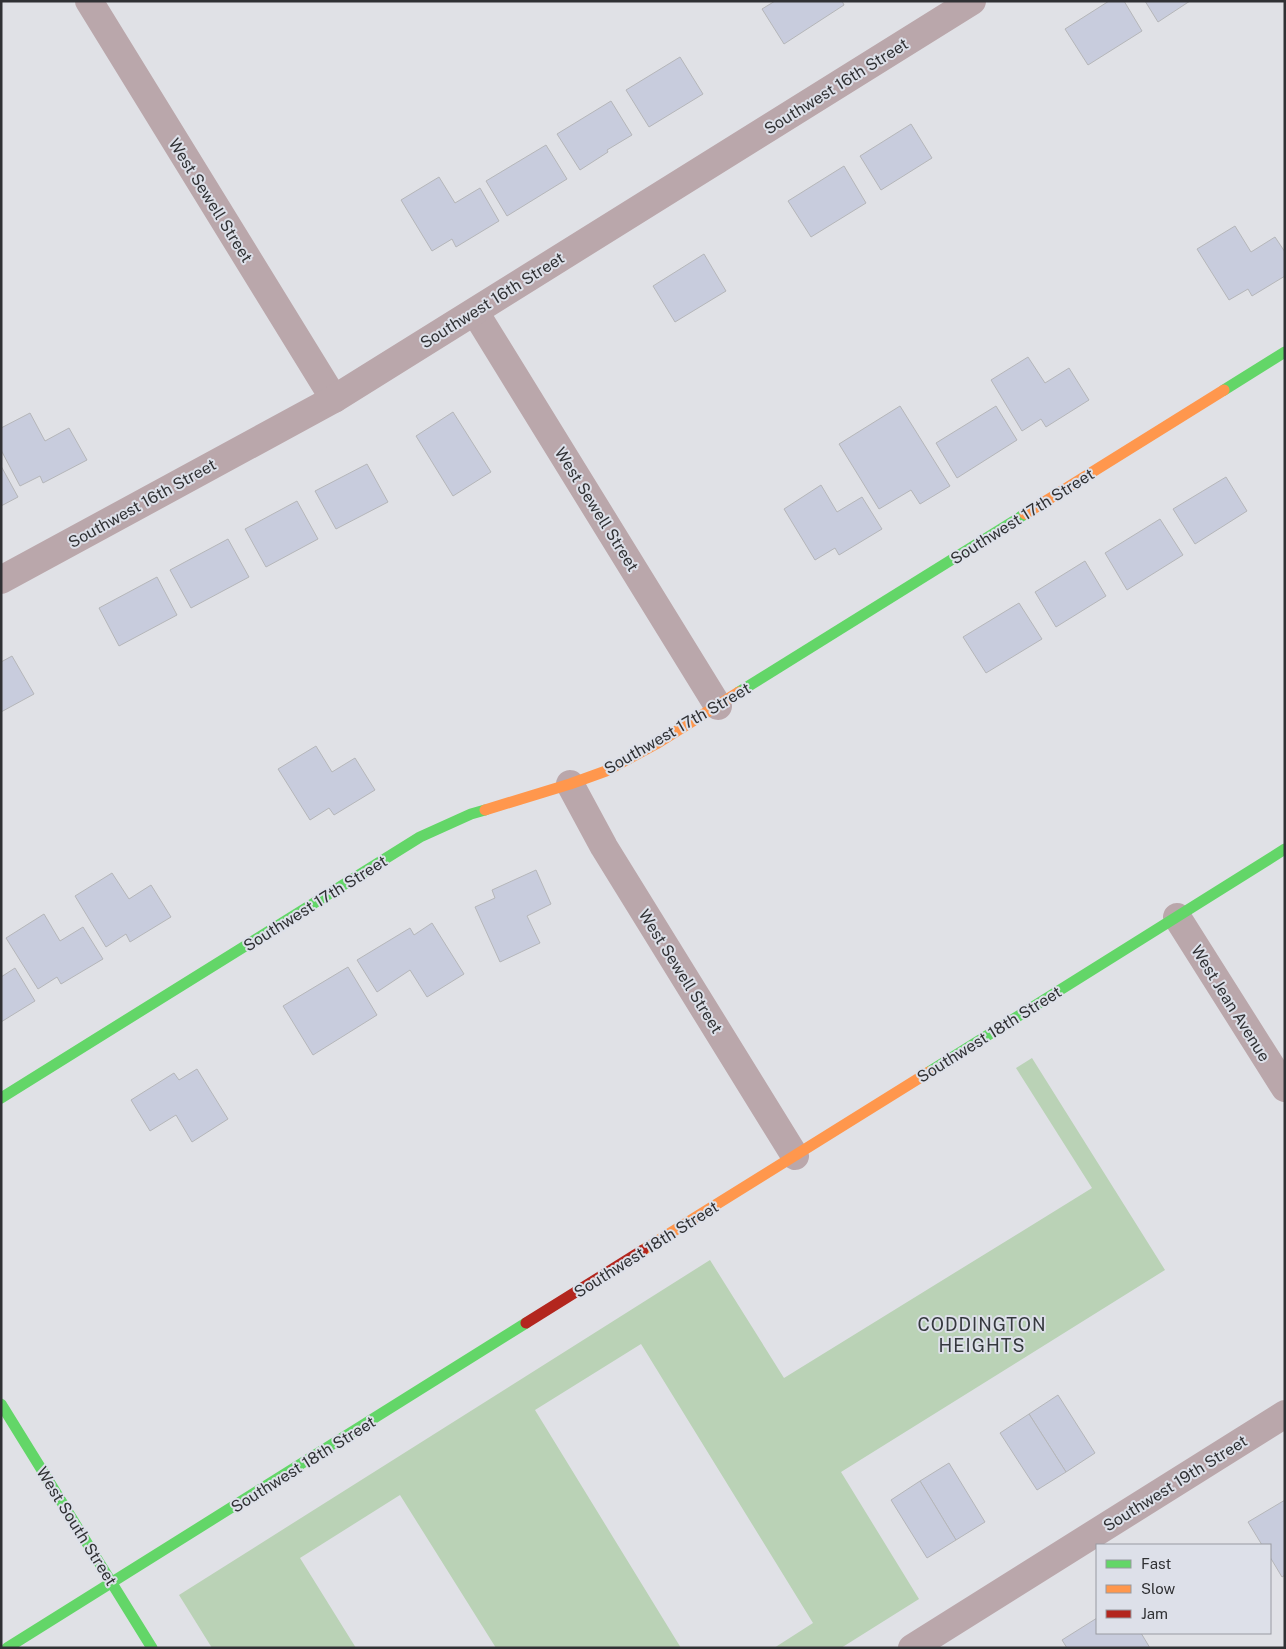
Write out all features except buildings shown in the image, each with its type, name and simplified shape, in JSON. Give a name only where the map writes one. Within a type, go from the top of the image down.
[{"type":"street","name":"West Sewell Street","points":[[89,1],[334,399]]},
{"type":"street","name":"Southwest 16th Street","points":[[1,580],[334,399],[972,1]]},
{"type":"street","name":"West Sewell Street","points":[[475,312],[718,706]]},
{"type":"street","name":"Southwest 17th Street","points":[[1,1098],[420,837],[471,814],[606,771],[656,744],[1285,352]]},
{"type":"street","name":"West Sewell Street","points":[[570,784],[604,847],[795,1156]]},
{"type":"street","name":"Southwest 18th Street","points":[[7,1648],[1285,849]]},
{"type":"street","name":"West Jean Avenue","points":[[1177,917],[1285,1088]]},
{"type":"street","name":"West South Street","points":[[1,1404],[152,1648]]},
{"type":"street","name":"Southwest 19th Street","points":[[912,1648],[1285,1414]]},
{"type":"green space","points":[[1032,1058],[1165,1270],[841,1472],[919,1599],[841,1648],[774,1648],[813,1623],[641,1344],[535,1410],[681,1648],[496,1648],[400,1495],[300,1558],[356,1648],[212,1648],[179,1595],[710,1260],[784,1378],[1092,1188],[1016,1068]]},
{"type":"traffic: fast","points":[[1224,390],[1285,352]]},
{"type":"traffic: fast","points":[[739,692],[1025,514]]},
{"type":"traffic: fast","points":[[1,1098],[420,837],[471,814],[485,810]]},
{"type":"traffic: fast","points":[[929,1072],[1285,849]]},
{"type":"traffic: fast","points":[[7,1648],[526,1323]]},
{"type":"traffic: fast","points":[[1,1404],[152,1648]]},
{"type":"traffic: slow","points":[[1025,514],[1224,390]]},
{"type":"traffic: slow","points":[[485,810],[606,771],[656,744],[739,692]]},
{"type":"traffic: slow","points":[[643,1250],[929,1072]]},
{"type":"traffic: jam","points":[[526,1323],[643,1250]]},
{"type":"district","name":"CODDINGTON HEIGHTS","points":[[982,1335]]}]
